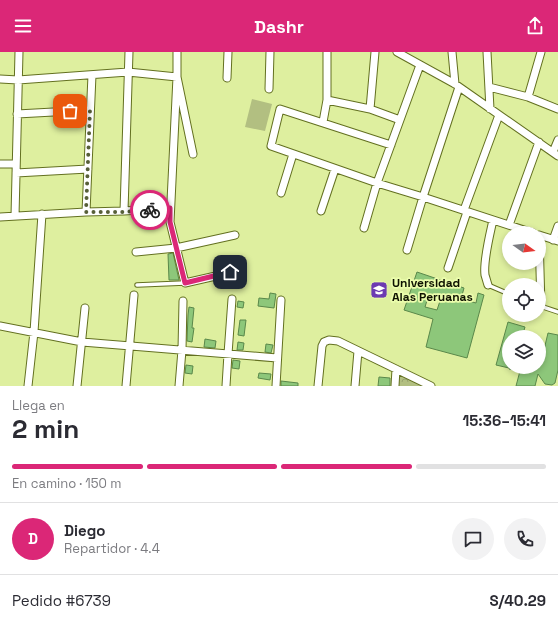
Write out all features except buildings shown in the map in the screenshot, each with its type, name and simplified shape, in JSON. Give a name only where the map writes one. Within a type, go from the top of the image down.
[{"type":"street","points":[[15,216],[19,52]]},
{"type":"street","points":[[124,212],[129,52]]},
{"type":"street","points":[[177,52],[170,222],[185,283],[242,270]]},
{"type":"street","points":[[227,78],[228,52]]},
{"type":"street","points":[[269,89],[270,52]]},
{"type":"street","points":[[323,122],[327,100],[327,52]]},
{"type":"street","points":[[370,109],[375,52]]},
{"type":"street","points":[[397,52],[457,86],[556,154],[558,140]]},
{"type":"street","points":[[407,250],[457,86],[451,52]]},
{"type":"street","points":[[487,52],[490,109]]},
{"type":"street","points":[[528,97],[541,52]]},
{"type":"street","points":[[364,228],[377,184],[420,65]]},
{"type":"street","points":[[0,79],[18,80],[128,72],[177,77]]},
{"type":"street","points":[[86,212],[92,75]]},
{"type":"street","points":[[177,77],[193,154]]},
{"type":"street","points":[[489,87],[528,97],[558,109]]},
{"type":"street","points":[[327,100],[370,109],[400,120]]},
{"type":"street","points":[[391,145],[280,109],[271,146],[377,184],[423,197],[512,226]]},
{"type":"street","points":[[18,114],[90,110]]},
{"type":"street","points":[[448,268],[499,115]]},
{"type":"street","points":[[509,225],[539,142]]},
{"type":"street","points":[[281,192],[293,154]]},
{"type":"street","points":[[0,164],[16,164]]},
{"type":"street","points":[[16,173],[88,169]]},
{"type":"street","points":[[321,212],[335,169]]},
{"type":"street","points":[[0,217],[86,212],[124,212],[170,208]]},
{"type":"street","points":[[28,386],[34,332],[42,214]]},
{"type":"street","points":[[488,285],[485,276],[485,268],[493,220]]},
{"type":"street","points":[[546,237],[556,241],[558,226]]},
{"type":"street","points":[[136,252],[176,248],[235,235]]},
{"type":"street","points":[[126,386],[134,295]]},
{"type":"street","points":[[226,386],[232,299]]},
{"type":"street","points":[[276,386],[280,300]]},
{"type":"street","points":[[179,386],[182,350],[183,301]]},
{"type":"street","points":[[77,386],[85,308]]},
{"type":"street","points":[[0,326],[82,342],[277,358]]},
{"type":"street","points":[[318,386],[322,346],[324,342],[329,340],[338,341],[431,386]]},
{"type":"street","points":[[355,386],[358,351]]},
{"type":"street","points":[[395,386],[396,369]]},
{"type":"lane","points":[[137,285],[185,283]]},
{"type":"lane","points":[[488,285],[502,291]]},
{"type":"lane","points":[[546,308],[558,312]]},
{"type":"green space","points":[[252,99],[272,104],[265,131],[245,127]]},
{"type":"green space","points":[[398,374],[423,386],[397,386]]},
{"type":"way so far","points":[[70,111],[90,110],[86,212],[150,210]]},
{"type":"place","name":"Universidad Alas Peruanas","points":[[379,290]]},
{"type":"route","points":[[150,210],[170,208],[170,222],[185,283],[230,272]]}]
